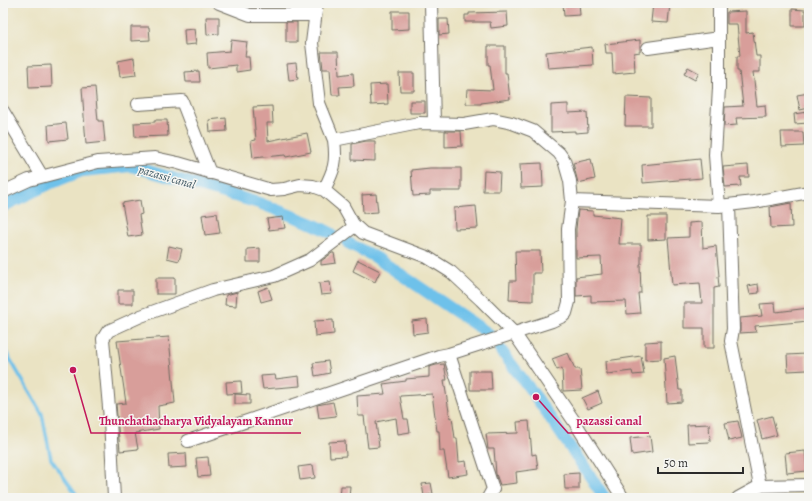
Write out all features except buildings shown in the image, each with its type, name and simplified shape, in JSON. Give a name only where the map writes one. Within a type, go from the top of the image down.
[{"type":"street","points":[[219,3],[250,15],[315,15]]},
{"type":"street","points":[[317,3],[312,43],[319,103],[334,140],[336,158],[332,175],[324,190]]},
{"type":"street","points":[[431,3],[434,123]]},
{"type":"street","points":[[719,3],[719,88],[715,156],[724,205],[733,329],[731,341],[760,486]]},
{"type":"street","points":[[648,48],[719,38]]},
{"type":"street","points":[[138,104],[182,101],[210,173]]},
{"type":"street","points":[[3,111],[42,176]]},
{"type":"street","points":[[188,441],[440,356],[559,318],[566,313],[568,308],[569,270],[568,229],[572,200],[570,181],[564,160],[559,153],[533,131],[512,123],[493,119],[464,124],[419,123],[334,140]]},
{"type":"street","points":[[3,192],[29,180],[98,162],[155,158],[178,163],[271,190],[284,189],[300,185],[313,186],[324,190],[343,206],[346,215],[363,233],[427,257],[451,272],[514,333],[574,421],[623,498]]},
{"type":"street","points":[[572,200],[724,205],[809,192]]},
{"type":"street","points":[[114,498],[110,419],[103,339],[108,331],[141,316],[213,290],[274,276],[310,260],[355,226]]},
{"type":"street","points":[[449,354],[493,489],[488,498]]},
{"type":"street","points":[[738,498],[760,486],[809,485]]},
{"type":"waterway","name":"pazassi canal","points":[[3,206],[49,184],[82,171],[131,166],[259,203],[313,224],[331,233]]},
{"type":"waterway","name":"pazassi canal","points":[[348,243],[375,257],[489,334]]},
{"type":"waterway","points":[[3,347],[42,414],[51,459],[79,498]]},
{"type":"waterway","name":"pazassi canal","points":[[500,349],[536,397],[605,498]]},
{"type":"place","name":"Thunchathacharya Vidyalayam Kannur","points":[[73,370]]},
{"type":"place","name":"pazassi canal","points":[[536,397]]}]
